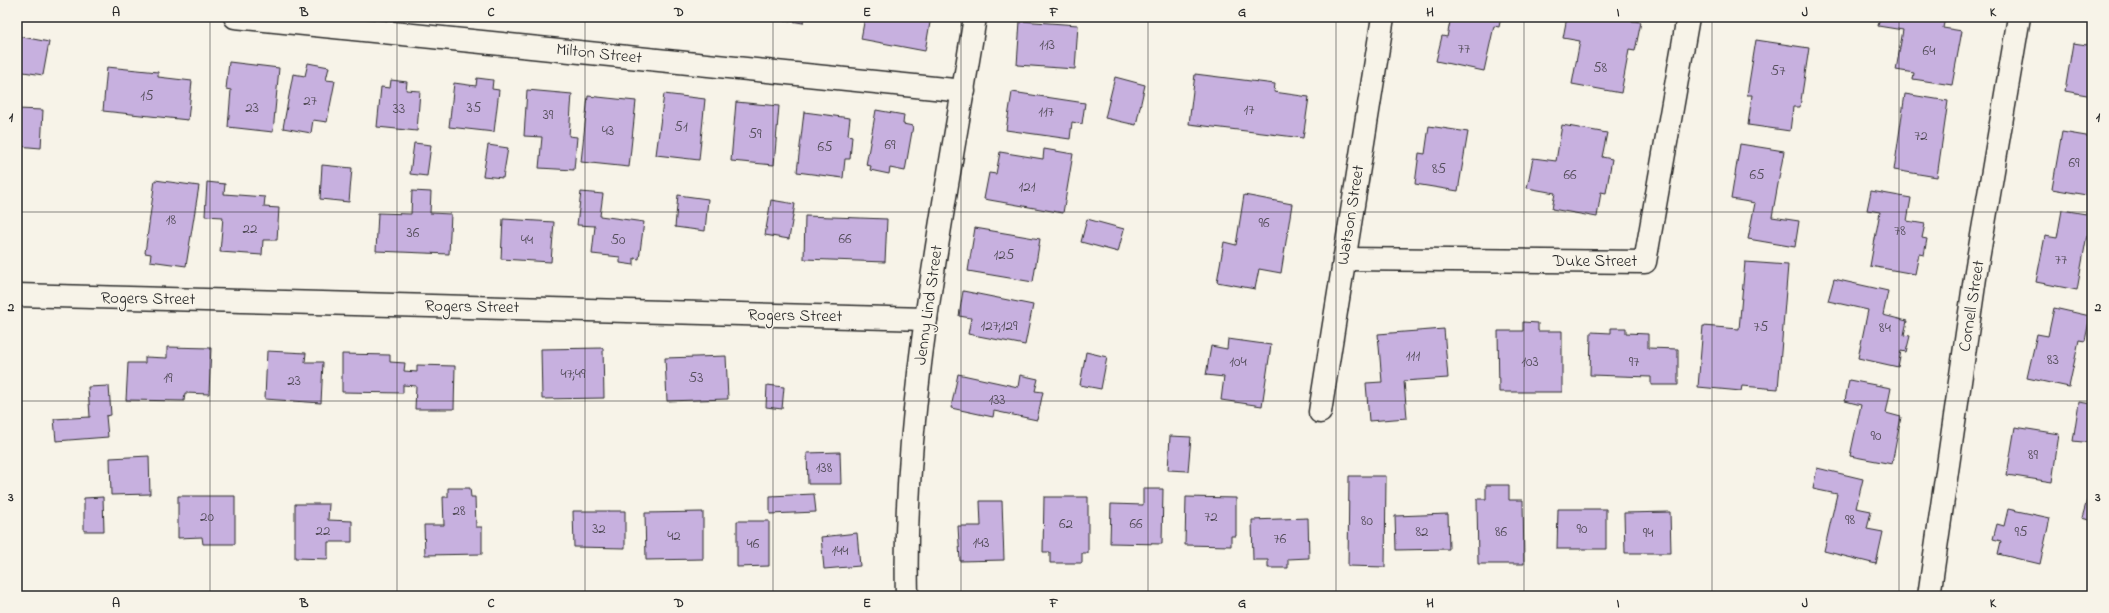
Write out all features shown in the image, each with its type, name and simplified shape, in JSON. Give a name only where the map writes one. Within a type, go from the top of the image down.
[{"type":"street","name":"Milton Street","points":[[235,17],[964,91]]},
{"type":"street","name":"Jenny Lind Street","points":[[907,596],[908,493],[915,408],[926,319],[975,17]]},
{"type":"street","name":"Watson Street","points":[[1320,412],[1383,17]]},
{"type":"street","name":"Duke Street","points":[[1344,259],[1646,262],[1688,17]]},
{"type":"street","name":"Cornell Street","points":[[1929,596],[1976,271],[2019,17]]},
{"type":"street","name":"Rogers Street","points":[[17,295],[926,319]]},
{"type":"building","points":[[767,17],[804,17],[803,23]]},
{"type":"building","points":[[865,17],[931,17],[925,51],[861,39]]},
{"type":"building","points":[[1451,17],[1501,17],[1499,27],[1494,26],[1484,71],[1436,61],[1442,36],[1447,37]]},
{"type":"building","points":[[1567,17],[1633,17],[1632,21],[1641,22],[1635,51],[1629,50],[1621,93],[1572,84],[1580,41],[1563,38]]},
{"type":"building","points":[[1880,17],[1945,17],[1943,28],[1962,31],[1952,85],[1913,79],[1914,73],[1896,70],[1903,30],[1878,26]]},
{"type":"building","points":[[1020,21],[1078,25],[1075,69],[1017,65]]},
{"type":"building","points":[[2092,21],[2092,96],[2065,91],[2073,43],[2087,45]]},
{"type":"building","points":[[17,36],[49,42],[43,75],[17,71]]},
{"type":"building","points":[[1756,40],[1809,48],[1800,107],[1793,107],[1790,131],[1748,125],[1752,95],[1747,95]]},
{"type":"building","points":[[229,62],[279,68],[273,132],[228,127],[231,90],[226,89]]},
{"type":"building","points":[[308,63],[329,67],[326,80],[335,81],[327,122],[313,120],[311,133],[283,128],[293,74],[305,76]]},
{"type":"building","points":[[107,67],[158,72],[158,77],[192,81],[188,120],[103,111]]},
{"type":"building","points":[[1195,74],[1275,84],[1274,92],[1309,97],[1303,138],[1189,124]]},
{"type":"building","points":[[1115,77],[1145,85],[1136,125],[1105,118]]},
{"type":"building","points":[[477,78],[493,80],[492,89],[499,90],[494,132],[449,127],[454,83],[476,86]]},
{"type":"building","points":[[391,80],[407,82],[406,90],[420,91],[417,131],[377,127],[381,87],[390,88]]},
{"type":"building","points":[[527,90],[572,94],[569,136],[577,137],[574,170],[539,168],[542,137],[524,136]]},
{"type":"building","points":[[1012,92],[1085,103],[1082,124],[1072,122],[1070,139],[1006,130]]},
{"type":"building","points":[[664,94],[705,99],[699,160],[656,155]]},
{"type":"building","points":[[1905,94],[1948,101],[1937,177],[1894,170]]},
{"type":"building","points":[[588,96],[636,101],[629,167],[581,162]]},
{"type":"building","points":[[736,102],[779,106],[774,165],[731,161]]},
{"type":"building","points":[[17,109],[43,110],[41,148],[17,146]]},
{"type":"building","points":[[876,110],[904,115],[903,124],[913,126],[905,171],[890,168],[889,174],[870,170],[871,166],[866,165]]},
{"type":"building","points":[[804,112],[850,118],[848,135],[852,136],[850,159],[845,159],[843,178],[797,172]]},
{"type":"building","points":[[1562,125],[1607,133],[1602,157],[1612,159],[1606,193],[1601,192],[1597,217],[1552,209],[1555,193],[1527,188],[1533,158],[1556,161]]},
{"type":"building","points":[[1429,126],[1468,132],[1458,191],[1415,184],[1419,153],[1425,154]]},
{"type":"building","points":[[2062,132],[2092,137],[2092,196],[2052,189]]},
{"type":"building","points":[[414,143],[431,145],[427,176],[410,174]]},
{"type":"building","points":[[1740,144],[1784,151],[1772,217],[1799,221],[1795,247],[1748,239],[1755,203],[1731,199]]},
{"type":"building","points":[[488,145],[508,148],[503,178],[483,176]]},
{"type":"building","points":[[1044,149],[1073,154],[1063,213],[984,199],[989,173],[996,174],[1000,152],[1043,159]]},
{"type":"building","points":[[322,165],[352,168],[349,202],[320,199]]},
{"type":"building","points":[[155,180],[199,186],[186,266],[150,261],[151,254],[145,253]]},
{"type":"building","points":[[207,182],[225,184],[224,194],[265,197],[264,207],[279,208],[277,240],[263,240],[262,255],[220,252],[223,217],[205,216]]},
{"type":"building","points":[[412,191],[431,192],[430,213],[451,214],[449,254],[376,251],[378,213],[411,214]]},
{"type":"building","points":[[1871,191],[1911,198],[1907,221],[1925,224],[1922,238],[1927,239],[1924,255],[1919,254],[1915,274],[1870,266],[1880,212],[1867,210]]},
{"type":"building","points":[[581,192],[603,194],[600,216],[644,222],[639,259],[634,258],[634,265],[620,263],[620,257],[592,254],[595,226],[577,225]]},
{"type":"building","points":[[678,195],[708,199],[705,231],[675,227]]},
{"type":"building","points":[[1244,195],[1292,204],[1281,273],[1259,269],[1255,289],[1217,282],[1224,242],[1236,245]]},
{"type":"building","points":[[771,200],[795,204],[789,239],[765,235]]},
{"type":"building","points":[[2062,210],[2092,215],[2092,236],[2087,235],[2077,290],[2036,282],[2045,236],[2057,238]]},
{"type":"building","points":[[805,216],[887,219],[885,262],[804,259]]},
{"type":"building","points":[[503,219],[554,222],[551,262],[501,259]]},
{"type":"building","points":[[1087,219],[1124,229],[1118,252],[1081,242]]},
{"type":"building","points":[[17,222],[19,222],[17,240]]},
{"type":"building","points":[[975,228],[1040,239],[1033,282],[968,271]]},
{"type":"building","points":[[1745,262],[1788,265],[1778,389],[1742,386],[1741,391],[1698,387],[1703,326],[1739,329]]},
{"type":"building","points":[[1834,279],[1888,291],[1883,315],[1907,321],[1904,335],[1910,336],[1906,352],[1901,351],[1898,367],[1858,358],[1868,310],[1828,301]]},
{"type":"building","points":[[963,291],[1033,305],[1025,345],[968,334],[971,318],[959,316]]},
{"type":"building","points":[[2054,308],[2090,316],[2085,341],[2079,340],[2069,387],[2027,378],[2037,334],[2048,336]]},
{"type":"building","points":[[1523,322],[1538,323],[1538,331],[1562,331],[1562,392],[1499,392],[1498,331],[1523,331]]},
{"type":"building","points":[[1611,328],[1626,328],[1626,333],[1648,334],[1648,348],[1678,349],[1678,385],[1651,385],[1651,377],[1590,375],[1591,332],[1611,333]]},
{"type":"building","points":[[1444,329],[1448,378],[1404,381],[1407,418],[1369,421],[1366,383],[1382,382],[1378,334]]},
{"type":"building","points":[[1228,339],[1271,345],[1262,406],[1221,400],[1224,377],[1206,375],[1211,346],[1227,349]]},
{"type":"building","points":[[167,347],[211,348],[209,394],[185,393],[184,401],[126,400],[128,363],[145,363],[145,357],[167,358]]},
{"type":"building","points":[[603,348],[604,398],[542,399],[541,349]]},
{"type":"building","points":[[267,351],[306,353],[305,362],[323,362],[321,403],[265,399]]},
{"type":"building","points":[[1086,352],[1107,357],[1101,389],[1080,385]]},
{"type":"building","points":[[342,354],[390,355],[390,362],[405,363],[404,371],[417,372],[417,365],[455,366],[454,409],[415,409],[416,386],[403,385],[403,393],[342,392]]},
{"type":"building","points":[[726,356],[728,399],[667,401],[665,358]]},
{"type":"building","points":[[958,374],[1018,387],[1020,375],[1038,379],[1035,391],[1043,392],[1037,420],[994,411],[993,417],[951,408]]},
{"type":"building","points":[[1849,380],[1891,388],[1886,413],[1901,417],[1892,464],[1850,456],[1861,405],[1845,401]]},
{"type":"building","points":[[767,385],[784,387],[782,409],[766,407]]},
{"type":"building","points":[[109,386],[111,415],[106,416],[108,437],[56,441],[54,419],[90,417],[88,387]]},
{"type":"building","points":[[2079,402],[2092,404],[2092,443],[2073,441]]},
{"type":"building","points":[[2015,427],[2059,434],[2052,482],[2007,475]]},
{"type":"building","points":[[1170,436],[1191,437],[1188,471],[1168,470]]},
{"type":"building","points":[[840,452],[841,484],[808,484],[807,453]]},
{"type":"building","points":[[149,456],[150,494],[111,495],[110,458]]},
{"type":"building","points":[[1817,468],[1863,479],[1856,508],[1871,511],[1867,529],[1883,532],[1876,564],[1824,551],[1837,494],[1813,489]]},
{"type":"building","points":[[1349,476],[1386,476],[1385,567],[1348,566]]},
{"type":"building","points":[[1486,485],[1509,485],[1509,500],[1523,500],[1524,564],[1478,564],[1477,499],[1486,499]]},
{"type":"building","points":[[448,488],[470,488],[471,497],[475,497],[476,527],[482,527],[482,554],[425,555],[424,525],[444,525],[443,497],[448,497]]},
{"type":"building","points":[[1143,489],[1163,489],[1162,544],[1110,543],[1111,504],[1143,505]]},
{"type":"building","points":[[814,494],[816,512],[770,514],[770,496]]},
{"type":"building","points":[[178,496],[235,496],[235,544],[203,544],[202,537],[178,538]]},
{"type":"building","points":[[103,497],[104,531],[84,531],[84,498]]},
{"type":"building","points":[[1044,497],[1088,497],[1088,553],[1082,553],[1082,563],[1050,563],[1050,552],[1043,552]]},
{"type":"building","points":[[1186,497],[1236,498],[1236,536],[1231,536],[1231,546],[1185,545]]},
{"type":"building","points":[[2087,500],[2092,501],[2092,521],[2082,518]]},
{"type":"building","points":[[980,501],[1002,501],[1004,560],[960,561],[958,526],[981,526]]},
{"type":"building","points":[[295,504],[329,504],[328,520],[352,521],[352,542],[328,542],[328,559],[295,558]]},
{"type":"building","points":[[1558,509],[1606,509],[1606,549],[1557,549]]},
{"type":"building","points":[[2008,509],[2050,518],[2040,564],[1998,554],[2001,541],[1993,539],[1997,524],[2004,526]]},
{"type":"building","points":[[573,511],[625,511],[625,548],[574,547]]},
{"type":"building","points":[[703,512],[703,559],[646,560],[645,513]]},
{"type":"building","points":[[1670,512],[1671,553],[1625,553],[1624,513]]},
{"type":"building","points":[[1448,514],[1449,549],[1396,550],[1395,516]]},
{"type":"building","points":[[1308,518],[1309,558],[1288,559],[1288,568],[1268,568],[1268,560],[1253,560],[1252,520]]},
{"type":"building","points":[[737,521],[769,521],[769,566],[737,567]]},
{"type":"building","points":[[857,533],[860,566],[824,569],[821,537]]}]
